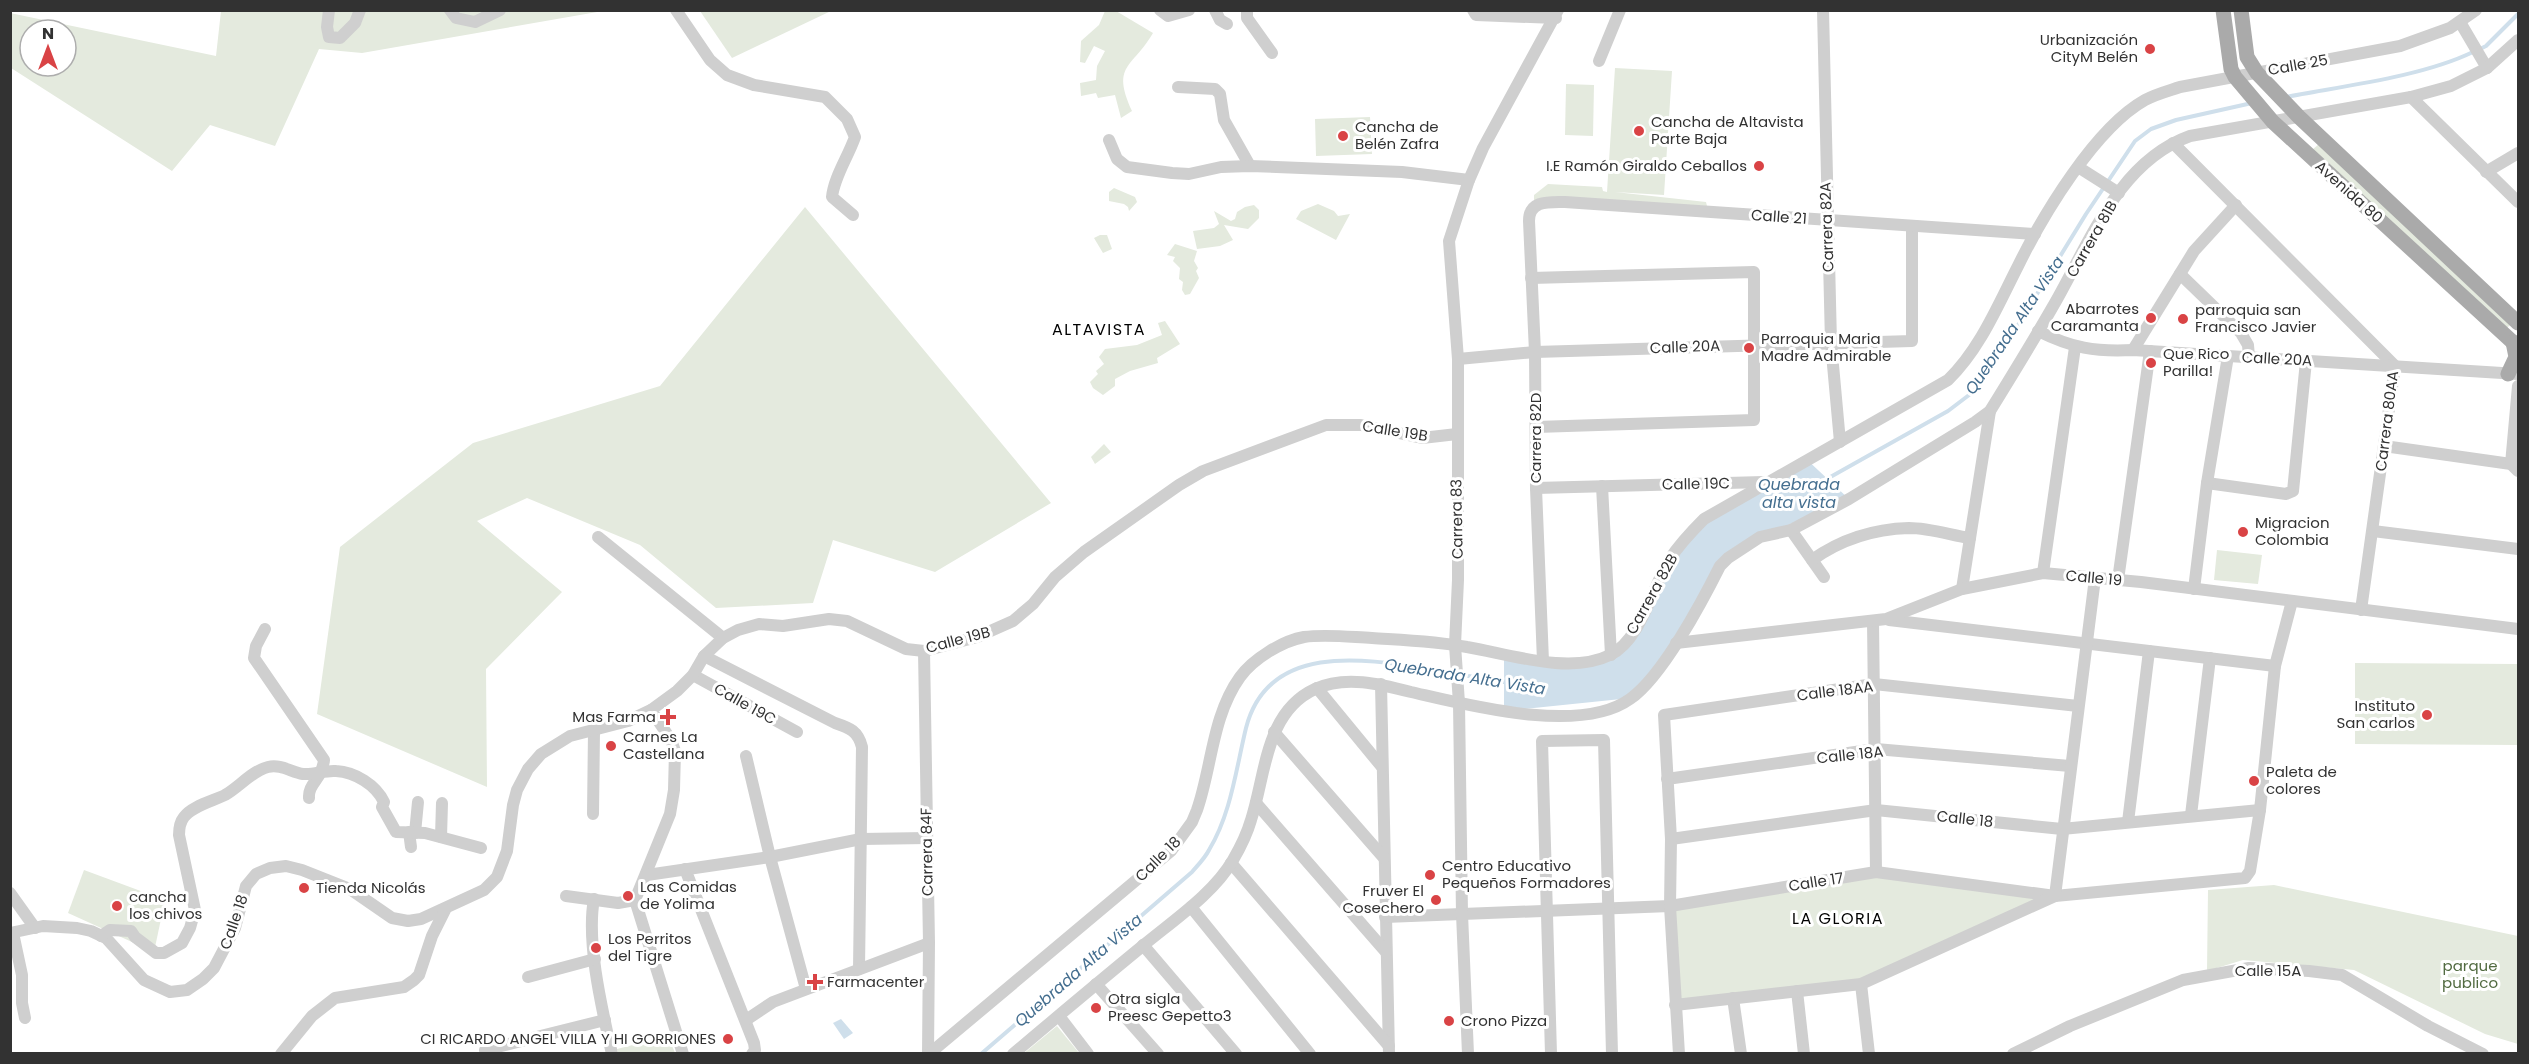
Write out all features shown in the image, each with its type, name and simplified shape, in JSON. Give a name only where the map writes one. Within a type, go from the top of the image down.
[{"type":"main road","name":"Avenida 80","points":[[2223,10],[2228,60],[2239,82],[2269,118],[2516,345]]},
{"type":"main road","name":"Avenida 80","points":[[2241,10],[2247,57],[2257,73],[2295,114],[2518,323]]},
{"type":"main road","points":[[2515,378],[2516,345]]},
{"type":"street","points":[[330,10],[327,27],[329,37],[340,38],[355,23],[360,10]]},
{"type":"street","points":[[450,10],[456,18],[475,22],[500,10]]},
{"type":"street","points":[[676,10],[711,60],[727,75],[754,86],[825,97],[847,120],[855,137],[833,187],[832,197],[853,215]]},
{"type":"street","points":[[1160,10],[1168,16],[1183,11]]},
{"type":"street","points":[[1215,10],[1220,20],[1227,24]]},
{"type":"street","points":[[1246,10],[1247,18],[1272,53]]},
{"type":"street","points":[[1473,10],[1476,15],[1557,14]]},
{"type":"street","points":[[1599,61],[1620,10]]},
{"type":"street","name":"Carrera 82A","points":[[1823,10],[1826,220],[1831,343],[1840,442]]},
{"type":"street","name":"Calle 25","points":[[2078,172],[2120,118],[2144,100],[2158,94],[2202,82],[2239,82],[2257,73],[2400,46],[2437,34],[2460,22],[2476,10]]},
{"type":"street","name":"Carrera 83","points":[[1468,1053],[1462,914],[1459,703],[1455,645],[1458,580],[1458,359],[1449,242],[1469,180],[1483,148],[1557,14]]},
{"type":"street","points":[[2460,22],[2487,68]]},
{"type":"street","points":[[2173,143],[2190,136],[2269,118],[2411,97],[2451,86],[2487,68],[2518,40]]},
{"type":"street","points":[[1178,87],[1215,89],[1220,94],[1224,120],[1250,166]]},
{"type":"street","points":[[2411,97],[2518,202]]},
{"type":"street","points":[[1109,140],[1117,159],[1126,167],[1188,174],[1221,167],[1250,166],[1402,172],[1469,180]]},
{"type":"street","name":"Carrera 81B","points":[[1990,411],[2038,331],[2114,194],[2139,168],[2173,143]]},
{"type":"street","name":"Carrera 80AA","points":[[2173,143],[2395,366],[2361,610]]},
{"type":"street","points":[[2486,172],[2518,153]]},
{"type":"street","points":[[2035,234],[2078,172],[2114,194]]},
{"type":"street","name":"Calle 21","points":[[1529,214],[1540,203],[1565,202],[2035,234]]},
{"type":"street","points":[[2133,350],[2194,251],[2236,206]]},
{"type":"street","name":"Carrera 82D","points":[[1529,214],[1543,661]]},
{"type":"street","name":"Calle 20A","points":[[1458,359],[1535,352],[1912,341],[1912,226]]},
{"type":"street","name":"Calle 19C","points":[[1536,488],[1766,482],[1948,380],[1965,361],[1996,309],[2035,234]]},
{"type":"street","points":[[1531,278],[1754,272],[1754,420],[1536,427]]},
{"type":"street","points":[[2180,274],[2241,333],[2248,345],[2248,357]]},
{"type":"street","name":"Calle 20A","points":[[2038,331],[2074,346],[2103,351],[2133,350],[2306,360],[2515,378]]},
{"type":"street","points":[[2043,573],[2074,346]]},
{"type":"street","points":[[2118,580],[2150,351]]},
{"type":"street","points":[[2194,589],[2207,483],[2229,356]]},
{"type":"street","points":[[2207,483],[2286,494],[2293,491],[2306,360]]},
{"type":"street","points":[[2384,446],[2515,467],[2515,378]]},
{"type":"street","points":[[1013,1053],[1191,907],[1231,863],[1251,821],[1274,732],[1297,699],[1317,688],[1339,683],[1381,684],[1459,703],[1504,711],[1557,716],[1585,715],[1611,710],[1631,698],[1657,673],[1720,566],[1728,558],[1760,537],[1791,530],[1849,499],[1990,411]]},
{"type":"street","points":[[1962,589],[1990,411]]},
{"type":"street","name":"Calle 19B","points":[[497,877],[507,851],[517,790],[528,769],[552,746],[570,736],[628,721],[651,710],[677,691],[693,675],[704,656],[723,638],[738,630],[759,624],[783,626],[829,619],[848,621],[906,649],[924,651],[976,637],[1013,621],[1033,604],[1055,577],[1084,552],[1179,485],[1203,471],[1326,425],[1361,425],[1422,438],[1457,434]]},
{"type":"street","name":"Carrera 82B","points":[[1611,655],[1625,643],[1638,625],[1668,562],[1687,537],[1704,519],[1766,482]]},
{"type":"street","points":[[1455,645],[1543,661],[1589,661],[1611,655],[1602,486]]},
{"type":"street","points":[[1812,560],[1828,549],[1863,534],[1910,528],[1970,538]]},
{"type":"street","points":[[1791,530],[1824,577]]},
{"type":"street","points":[[2373,531],[2518,549]]},
{"type":"street","points":[[598,537],[723,638]]},
{"type":"street","name":"Calle 19","points":[[1676,643],[1880,620],[1962,589],[2043,573],[2194,589],[2518,630]]},
{"type":"street","points":[[1675,1005],[1861,984],[2055,896],[2095,578]]},
{"type":"street","points":[[2260,810],[2275,666],[2292,601]]},
{"type":"street","points":[[1876,872],[1874,684],[1880,620],[2275,666]]},
{"type":"street","points":[[265,629],[256,646],[254,658],[324,760],[323,772],[309,790],[309,798]]},
{"type":"street","name":"Calle 18","points":[[929,1053],[1171,851],[1192,822],[1197,810],[1222,710],[1240,677],[1249,668],[1278,647],[1304,638],[1396,640],[1455,645]]},
{"type":"street","name":"Carrera 84F","points":[[924,651],[929,1053]]},
{"type":"street","points":[[2128,822],[2149,651]]},
{"type":"street","points":[[704,656],[835,723],[853,729],[858,735],[862,747],[859,969]]},
{"type":"street","points":[[2191,815],[2210,658]]},
{"type":"street","name":"Calle 19C","points":[[693,675],[797,732]]},
{"type":"street","points":[[1381,684],[1389,1049]]},
{"type":"street","name":"Calle 18AA","points":[[1667,779],[1664,715],[1874,684],[2078,706]]},
{"type":"street","points":[[1317,688],[1382,767]]},
{"type":"street","points":[[651,710],[671,740],[675,763],[670,814],[635,900],[683,1053]]},
{"type":"street","points":[[593,814],[594,730]]},
{"type":"street","points":[[1274,732],[1384,858]]},
{"type":"street","points":[[1551,1053],[1542,741],[1604,740],[1612,1053]]},
{"type":"street","name":"Calle 18A","points":[[1667,779],[1876,749],[2070,766]]},
{"type":"street","points":[[746,756],[806,989]]},
{"type":"street","points":[[101,936],[110,930],[131,931],[135,937],[156,953],[164,953],[182,943],[190,928],[195,910],[178,835],[184,817],[270,766],[282,766],[302,773],[345,773],[374,787],[379,792],[384,802],[382,807],[396,832],[441,837],[481,848]]},
{"type":"street","points":[[1667,779],[1671,839],[1670,906],[1679,1053]]},
{"type":"street","points":[[411,847],[418,802]]},
{"type":"street","points":[[441,837],[442,803]]},
{"type":"street","points":[[1256,803],[1386,952]]},
{"type":"street","name":"Calle 18","points":[[1671,839],[1876,810],[2062,829],[2260,810]]},
{"type":"street","name":"Calle 17","points":[[1385,917],[1670,906],[1876,872],[2055,896],[2245,878],[2250,871],[2260,810]]},
{"type":"street","points":[[647,875],[861,839],[927,838]]},
{"type":"street","points":[[1231,863],[1389,1049]]},
{"type":"street","name":"Calle 18","points":[[12,933],[35,928],[77,928],[101,936],[106,938],[144,980],[170,992],[187,990],[214,968],[235,928],[246,886],[256,874],[270,868],[286,866],[328,879],[350,889],[392,918],[413,920],[445,910],[484,890],[497,877]]},
{"type":"street","points":[[685,869],[746,1020],[753,1048]]},
{"type":"street","points":[[10,893],[35,928]]},
{"type":"street","points":[[566,896],[618,903],[635,900]]},
{"type":"street","points":[[594,898],[591,920],[595,959],[604,1020],[612,1053]]},
{"type":"street","points":[[1191,907],[1310,1053]]},
{"type":"street","points":[[281,1053],[312,1016],[335,998],[404,987],[414,980],[419,975],[432,936],[445,910]]},
{"type":"street","points":[[12,933],[22,975],[22,1003],[25,1018]]},
{"type":"street","points":[[746,1020],[773,1002],[929,943]]},
{"type":"street","points":[[1143,945],[1236,1053]]},
{"type":"street","points":[[528,976],[595,959]]},
{"type":"street","name":"Calle 15A","points":[[2013,1053],[2070,1026],[2183,980],[2205,974],[2249,968],[2342,975],[2428,1026],[2483,1053]]},
{"type":"street","points":[[1096,984],[1158,1053]]},
{"type":"street","points":[[1861,984],[1869,1053]]},
{"type":"street","points":[[1797,992],[1804,1053]]},
{"type":"street","points":[[1733,998],[1741,1053]]},
{"type":"street","points":[[1059,1016],[1088,1053]]},
{"type":"street","points":[[485,1050],[604,1020]]},
{"type":"green space","points":[[221,11],[603,11],[362,53],[319,49],[275,146],[210,125],[172,171],[27,78],[78,78],[78,27],[216,56]]},
{"type":"green space","points":[[700,11],[831,11],[732,58]]},
{"type":"green space","points":[[1105,11],[1116,11],[1153,33],[1124,75],[1123,84],[1132,111],[1121,118],[1115,95],[1098,98],[1096,93],[1081,96],[1080,83],[1096,80],[1097,66],[1105,51],[1094,46],[1085,63],[1080,62],[1081,41],[1099,25]]},
{"type":"green space","points":[[10,13],[34,18],[18,18],[18,72],[11,68]]},
{"type":"green space","name":"Cancha de Altavista Parte Baja","points":[[1615,68],[1672,71],[1664,195],[1615,192],[1706,202],[1707,206],[1534,201],[1534,195],[1548,184],[1602,187],[1603,191],[1607,192]]},
{"type":"green space","points":[[1566,84],[1594,85],[1593,136],[1565,135]]},
{"type":"green space","name":"Cancha de Belén Zafra","points":[[1370,117],[1372,154],[1316,156],[1315,119]]},
{"type":"green space","points":[[2319,144],[2511,324],[2505,330],[2312,150]]},
{"type":"green space","points":[[1114,188],[1135,197],[1137,202],[1129,211],[1124,204],[1109,201],[1109,192]]},
{"type":"green space","points":[[1318,204],[1334,211],[1338,216],[1350,214],[1336,240],[1296,219],[1301,211]]},
{"type":"green space","points":[[1254,205],[1259,210],[1259,218],[1248,229],[1224,225],[1233,240],[1220,246],[1197,249],[1193,231],[1214,228],[1219,224],[1214,211],[1231,221],[1235,219],[1237,212]]},
{"type":"green space","points":[[805,207],[1051,503],[935,572],[833,540],[813,603],[716,608],[640,545],[527,498],[477,521],[562,592],[486,669],[487,787],[317,714],[340,547],[473,443],[660,386]]},
{"type":"green space","points":[[1107,235],[1112,249],[1103,253],[1094,238]]},
{"type":"green space","points":[[1175,244],[1197,251],[1194,261],[1198,268],[1196,271],[1199,278],[1190,294],[1185,295],[1182,290],[1183,282],[1179,279],[1180,268],[1173,261],[1175,257],[1167,255]]},
{"type":"green space","points":[[1165,321],[1180,344],[1157,358],[1158,363],[1130,371],[1115,379],[1115,386],[1103,395],[1093,388],[1090,382],[1098,374],[1096,371],[1104,364],[1099,357],[1105,349],[1137,345],[1162,335],[1158,323]]},
{"type":"green space","points":[[1104,444],[1111,452],[1095,464],[1091,457]]},
{"type":"green space","points":[[2217,550],[2262,555],[2258,584],[2214,580]]},
{"type":"green space","points":[[2355,663],[2518,664],[2518,745],[2355,744]]},
{"type":"green space","name":"cancha los chivos","points":[[84,870],[165,900],[154,952],[68,913]]},
{"type":"green space","points":[[1876,872],[2055,896],[1861,984],[1675,1005],[1670,906]]},
{"type":"green space","name":"parque publico","points":[[2274,885],[2518,936],[2518,1044],[2485,1034],[2354,970],[2243,960],[2207,971],[2208,890]]},
{"type":"green space","points":[[1057,1026],[1079,1053],[1023,1054]]},
{"type":"green space","points":[[668,1036],[675,1053],[618,1053],[617,1049]]},
{"type":"water","name":"Quebrada alta vista","points":[[1803,456],[1849,499],[1760,537],[1715,576],[1676,643],[1631,698],[1504,711],[1504,655],[1543,661],[1602,658],[1638,625],[1682,542],[1704,519]]},
{"type":"water","points":[[841,1019],[853,1033],[844,1039],[833,1023]]},
{"type":"waterway","name":"Quebrada Alta Vista","points":[[2480,49],[2486,46],[2518,14]]},
{"type":"waterway","name":"Quebrada Alta Vista","points":[[2286,97],[2406,74],[2452,61],[2473,52]]},
{"type":"waterway","name":"Quebrada Alta Vista","points":[[1825,480],[1948,411],[1973,392],[1991,369],[2086,214],[2135,141],[2151,129],[2176,120],[2252,103]]},
{"type":"waterway","name":"Quebrada Alta Vista","points":[[981,1054],[1192,872],[1203,859],[1223,822],[1246,728],[1257,701],[1274,681],[1296,669],[1320,662],[1347,660],[1402,665],[1509,683]]},
{"type":"place","name":"Urbanización CityM Belén","points":[[2150,49]]},
{"type":"place","name":"Cancha de Altavista Parte Baja","points":[[1639,131]]},
{"type":"place","name":"Cancha de Belén Zafra","points":[[1343,136]]},
{"type":"place","name":"I.E Ramón Giraldo Ceballos","points":[[1759,166]]},
{"type":"place","name":"Abarrotes Caramanta","points":[[2151,318]]},
{"type":"place","name":"parroquia san Francisco Javier","points":[[2183,319]]},
{"type":"place","name":"Parroquia Maria Madre Admirable","points":[[1749,348]]},
{"type":"place","name":"Que Rico Parilla!","points":[[2151,363]]},
{"type":"place","name":"Migracion Colombia","points":[[2243,532]]},
{"type":"place","name":"Instituto San carlos","points":[[2427,715]]},
{"type":"place","name":"Mas Farma","points":[[668,717]]},
{"type":"place","name":"Carnes La Castellana","points":[[611,746]]},
{"type":"place","name":"Paleta de colores","points":[[2254,781]]},
{"type":"place","name":"Centro Educativo Pequeños Formadores","points":[[1430,875]]},
{"type":"place","name":"Tienda Nicolás","points":[[304,888]]},
{"type":"place","name":"Las Comidas de Yolima","points":[[628,896]]},
{"type":"place","name":"Fruver El Cosechero","points":[[1436,900]]},
{"type":"place","name":"cancha los chivos","points":[[117,906]]},
{"type":"place","name":"Los Perritos del Tigre","points":[[596,948]]},
{"type":"place","name":"Farmacenter","points":[[815,982]]},
{"type":"place","name":"Otra sigla Preesc Gepetto3","points":[[1096,1008]]},
{"type":"place","name":"Crono Pizza","points":[[1449,1021]]},
{"type":"place","name":"CI RICARDO ANGEL VILLA Y HI GORRIONES","points":[[728,1039]]},
{"type":"district","name":"ALTAVISTA","points":[[1099,329]]},
{"type":"district","name":"LA GLORIA","points":[[1838,918]]}]
